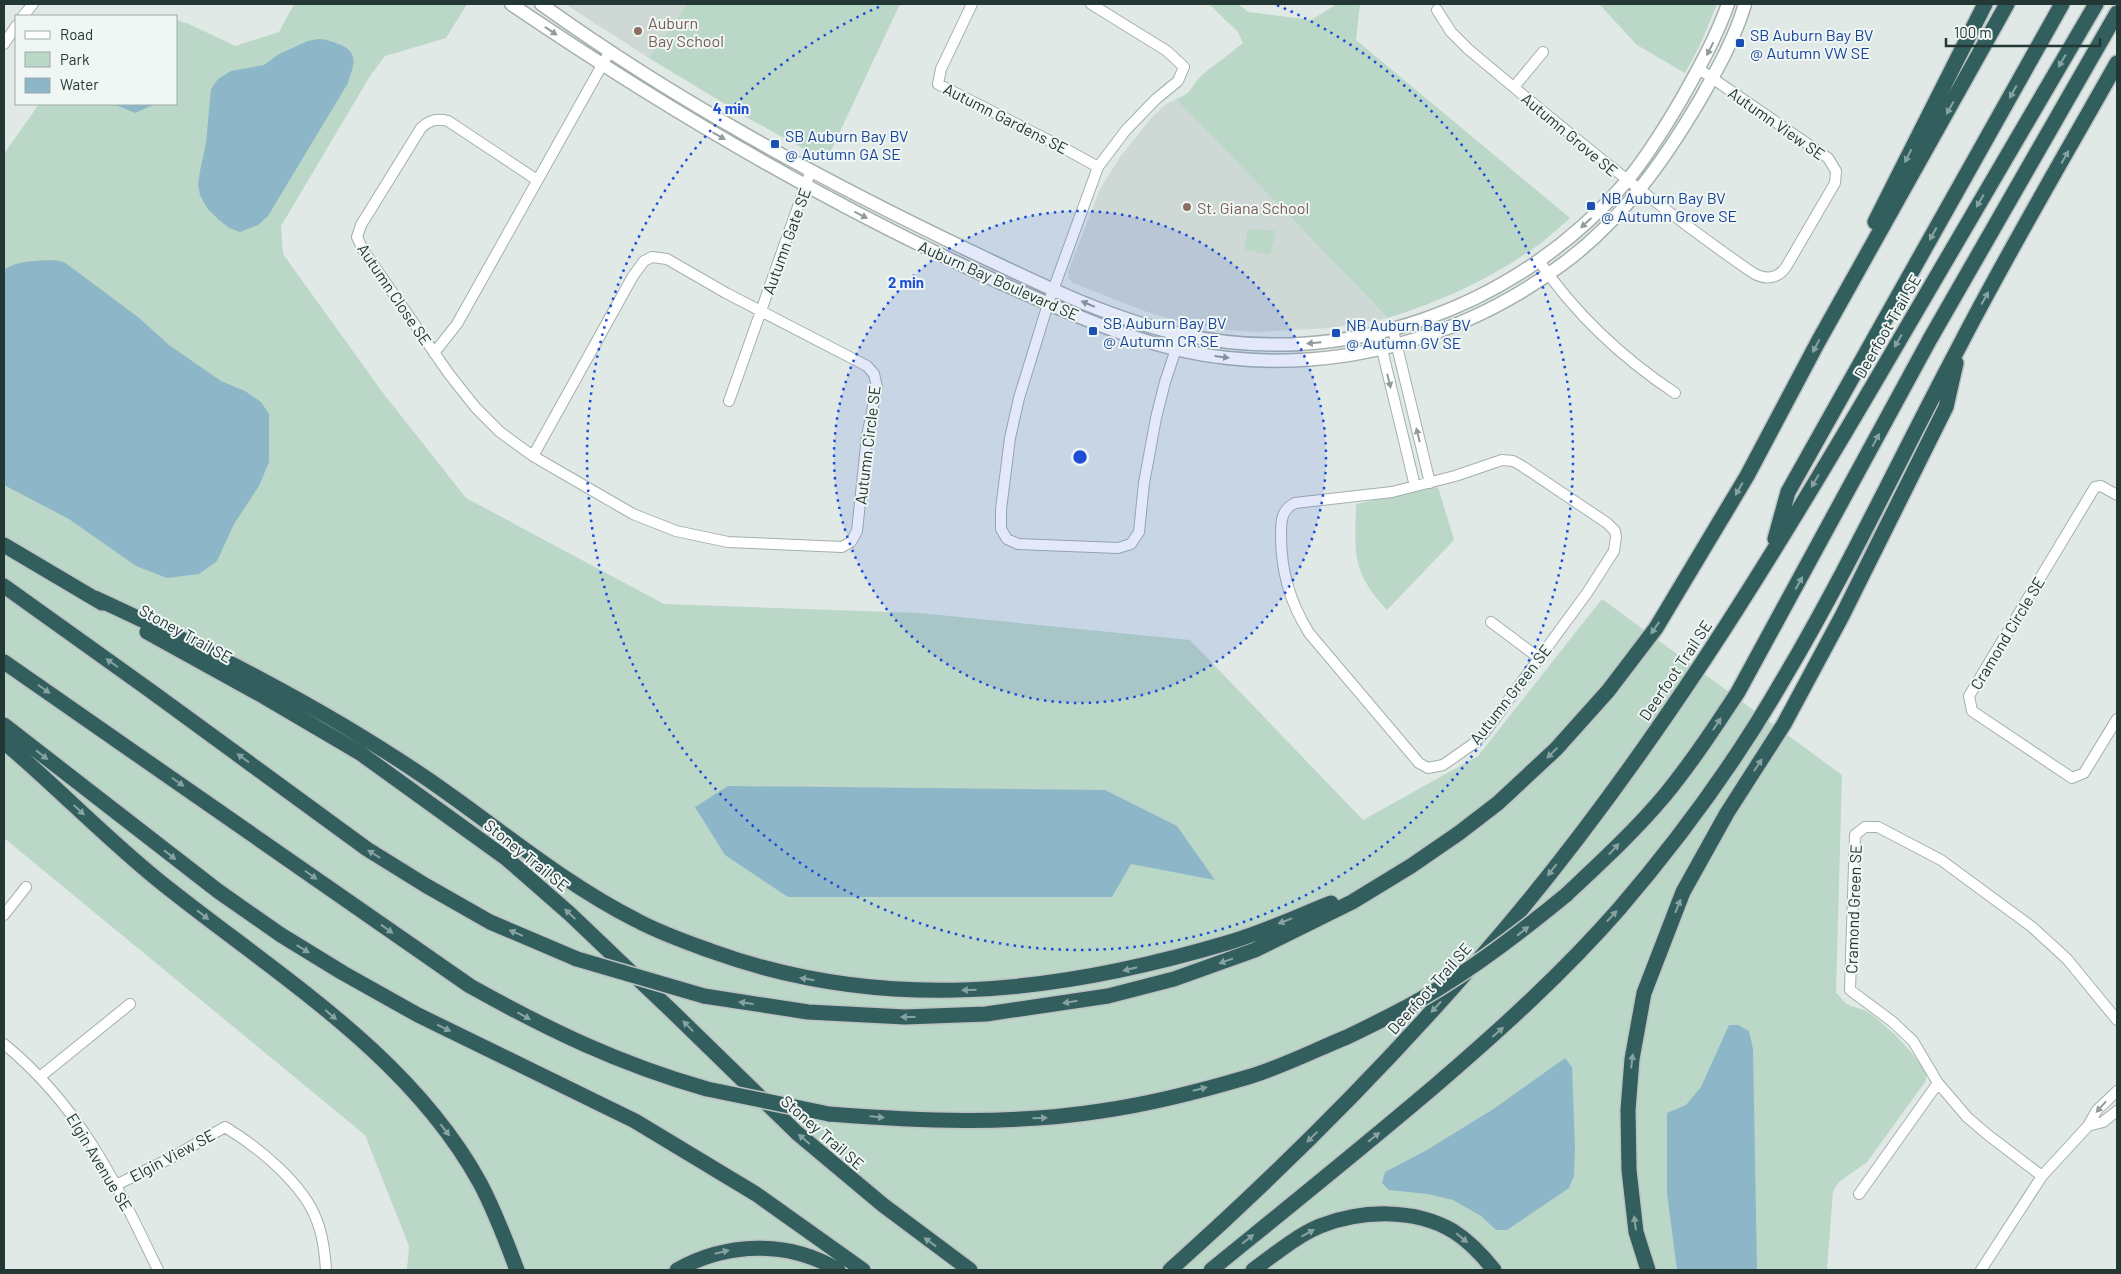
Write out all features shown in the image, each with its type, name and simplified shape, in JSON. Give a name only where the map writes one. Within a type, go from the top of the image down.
[{"type":"highway","points":[[1840,303],[1843,286],[1985,4]]},
{"type":"highway","points":[[4,586],[156,694],[367,849],[424,885],[490,922],[577,958],[704,996],[808,1012],[905,1017],[986,1014],[1108,996],[1174,979],[1255,950],[1352,902],[1411,866],[1498,803],[1556,749],[1608,691],[1656,628],[1747,476],[1840,303],[2006,4]]},
{"type":"highway","points":[[1770,557],[1788,492],[2062,4]]},
{"type":"highway","name":"Deerfoot Trail SE","points":[[1170,1270],[1244,1204],[1356,1093],[1500,934],[1550,874],[1627,772],[1689,684],[1770,557],[2096,4]]},
{"type":"highway","points":[[4,662],[470,986],[526,1018],[584,1046],[659,1075],[707,1089],[829,1114],[903,1120],[1047,1118],[1102,1111],[1250,1076],[1347,1037],[1404,1009],[1444,986],[1520,933],[1566,895],[1609,854],[1665,795],[1708,739],[1738,692],[1930,339],[2117,13]]},
{"type":"highway","points":[[1210,1270],[1384,1129],[1512,1020],[1562,971],[1619,909],[1694,815],[1738,753],[1784,679],[1836,586],[1962,341],[2117,63]]},
{"type":"highway","points":[[1648,1270],[1636,1232],[1628,1170],[1628,1110],[1632,1059],[1644,993],[1683,892],[1727,813],[1789,716],[1842,616],[1946,407],[1962,341]]},
{"type":"highway","name":"Stoney Trail SE","points":[[4,545],[95,598],[134,624],[360,753],[486,844],[539,886],[577,921],[796,1133],[890,1211],[970,1270]]},
{"type":"highway","points":[[95,598],[175,635],[345,727],[422,775],[569,881],[637,921],[672,937],[747,964],[798,978],[851,986],[911,991],[977,990],[1054,983],[1127,970],[1233,941],[1379,884]]},
{"type":"highway","points":[[4,724],[218,892],[281,935],[343,973],[418,1015],[635,1120],[756,1194],[863,1270]]},
{"type":"highway","points":[[4,742],[157,880],[314,1000],[382,1059],[423,1102],[456,1144],[481,1184],[504,1235],[517,1270]]},
{"type":"highway","points":[[1253,1270],[1298,1238],[1319,1227],[1345,1219],[1383,1213],[1420,1218],[1453,1231],[1480,1253],[1494,1270]]},
{"type":"highway","points":[[677,1270],[722,1252],[754,1248],[791,1252],[838,1270]]},
{"type":"street","points":[[24,15],[33,4]]},
{"type":"street","name":"Auburn Bay Boulevard SE","points":[[511,4],[602,65],[714,134],[806,186],[939,254],[1048,304],[1107,329],[1175,350],[1229,358],[1290,360],[1329,358],[1382,349],[1431,335],[1477,316],[1548,275],[1590,242],[1639,191],[1677,138],[1712,78],[1736,32],[1745,4]]},
{"type":"street","name":"Auburn Bay Boulevard SE","points":[[541,4],[610,51],[746,134],[927,230],[1053,288],[1122,317],[1181,334],[1236,343],[1285,344],[1343,340],[1393,330],[1435,316],[1473,300],[1504,284],[1539,262],[1584,226],[1627,181],[1656,141],[1699,69],[1715,38],[1728,4]]},
{"type":"street","name":"Autumn Gardens SE","points":[[972,4],[941,69],[938,84],[1098,167]]},
{"type":"street","points":[[1091,4],[1167,51],[1184,67],[1178,81],[1156,99],[1126,130],[1098,167],[1053,288],[1019,398],[1010,438],[1000,509],[1001,529],[1007,539],[1018,544],[1118,548],[1125,547],[1135,540],[1139,532],[1144,483],[1156,418],[1181,334]]},
{"type":"street","name":"Autumn Grove SE","points":[[1437,10],[1455,37],[1639,191]]},
{"type":"street","points":[[4,44],[15,28]]},
{"type":"street","name":"Autumn Close SE","points":[[537,180],[448,121],[435,119],[429,121],[421,128],[361,225],[357,237],[359,244],[434,353],[457,324],[610,51]]},
{"type":"street","name":"Autumn Grove SE","points":[[1514,87],[1542,52]]},
{"type":"street","name":"Autumn View SE","points":[[1639,191],[1759,276],[1774,277],[1786,267],[1835,183],[1835,167],[1828,158],[1699,69]]},
{"type":"street","name":"Autumn Gate SE","points":[[729,401],[811,170]]},
{"type":"street","name":"Autumn Circle SE","points":[[434,353],[462,392],[488,421],[533,456],[633,514],[676,531],[710,539],[746,544],[836,548],[847,545],[854,537],[857,531],[861,477],[867,436],[877,387],[876,378],[867,366],[761,311],[667,259],[652,257],[644,261],[633,276],[533,456]]},
{"type":"street","points":[[1539,262],[1575,308],[1608,342],[1674,393]]},
{"type":"street","points":[[1393,330],[1430,483]]},
{"type":"street","points":[[1378,334],[1415,486]]},
{"type":"street","name":"Autumn Green SE","points":[[1502,460],[1513,461],[1608,523],[1614,531],[1616,544],[1614,552],[1485,732],[1473,744],[1443,765],[1428,768],[1419,763],[1308,633],[1296,612],[1283,570],[1281,521],[1285,511],[1292,504],[1301,501],[1351,498],[1430,483],[1502,460]]},
{"type":"street","name":"Cramond Circle SE","points":[[2117,495],[2101,486],[2095,487],[1970,696],[1972,711],[2072,778],[2084,773],[2117,719]]},
{"type":"street","points":[[1492,622],[1539,658]]},
{"type":"street","name":"Cramond Green SE","points":[[2042,1176],[1967,1117],[1938,1083],[1913,1041],[1893,1022],[1850,990],[1855,835],[1865,827],[1878,826],[1941,860],[2032,927],[2067,959],[2117,1020]]},
{"type":"street","points":[[4,915],[26,887]]},
{"type":"street","points":[[41,1076],[130,1004]]},
{"type":"street","name":"Elgin Avenue SE","points":[[4,1044],[41,1076],[82,1127],[116,1185],[158,1270]]},
{"type":"street","points":[[1859,1194],[1938,1083]]},
{"type":"street","points":[[1981,1270],[2042,1176],[2088,1126],[2097,1110],[2117,1091]]},
{"type":"street","points":[[2088,1126],[2103,1122],[2117,1110]]},
{"type":"street","name":"Elgin View SE","points":[[116,1185],[173,1157],[225,1127],[249,1141],[298,1187],[317,1221],[326,1270]]},
{"type":"shaded area","name":"Auburn Bay School","points":[[565,4],[687,4],[649,58]]},
{"type":"shaded area","name":"St. Giana School","points":[[1176,99],[1388,318],[1331,328],[1257,332],[1226,330],[1147,312],[1073,283],[1069,279],[1068,272],[1100,189],[1120,157],[1152,117],[1165,105]]},
{"type":"green space","points":[[294,4],[467,4],[446,38],[385,56],[370,76],[281,226],[283,254],[383,393],[466,498],[664,604],[919,613],[1190,640],[1363,820],[1478,756],[1602,599],[1842,775],[1836,993],[1847,1004],[1866,1011],[1885,1026],[1908,1049],[1927,1075],[1925,1082],[1867,1162],[1839,1182],[1833,1191],[1827,1270],[407,1270],[409,1246],[365,1135],[4,838],[4,154],[38,105],[178,105],[178,21],[235,46],[279,32]]},
{"type":"green space","points":[[687,4],[900,4],[826,161],[748,118],[649,58]]},
{"type":"green space","points":[[1209,4],[1238,4],[1248,12],[1311,20],[1337,4],[1360,4],[1356,40],[1570,218],[1536,246],[1480,281],[1426,305],[1388,318],[1176,99],[1186,94],[1202,75],[1243,43],[1238,32]]},
{"type":"green space","points":[[1599,4],[1717,4],[1700,45],[1685,73],[1637,45]]},
{"type":"green space","points":[[1248,229],[1276,231],[1270,255],[1244,249]]},
{"type":"green space","points":[[1438,487],[1454,540],[1387,610],[1375,596],[1361,573],[1355,536],[1356,504]]},
{"type":"water","points":[[318,39],[341,45],[351,52],[354,61],[348,83],[268,216],[258,225],[240,232],[229,228],[207,208],[200,195],[198,185],[206,143],[211,89],[218,79],[231,71],[264,65],[279,54],[308,41]]},
{"type":"water","points":[[116,105],[153,105],[135,113]]},
{"type":"water","points":[[54,260],[64,262],[138,317],[169,345],[221,381],[245,391],[261,402],[269,414],[269,462],[259,486],[234,524],[217,561],[199,574],[167,578],[136,566],[69,519],[4,485],[4,270],[15,264]]},
{"type":"water","points":[[728,786],[1105,790],[1177,826],[1215,880],[1131,864],[1112,897],[788,897],[725,855],[695,807]]},
{"type":"water","points":[[1729,1025],[1738,1025],[1749,1031],[1753,1049],[1757,1270],[1677,1270],[1667,1193],[1667,1113],[1686,1105],[1701,1087]]},
{"type":"water","points":[[1565,1058],[1572,1067],[1575,1148],[1574,1176],[1569,1188],[1507,1230],[1496,1230],[1481,1216],[1453,1200],[1428,1194],[1389,1190],[1382,1183],[1385,1172],[1427,1150],[1495,1108]]},
{"type":"place","name":"Auburn Bay School","points":[[638,31]]},
{"type":"place","name":"SB Auburn Bay BV @ Autumn VW SE","points":[[1740,43]]},
{"type":"place","name":"SB Auburn Bay BV @ Autumn GA SE","points":[[775,144]]},
{"type":"place","name":"NB Auburn Bay BV @ Autumn Grove SE","points":[[1591,206]]},
{"type":"place","name":"St. Giana School","points":[[1187,207]]},
{"type":"place","name":"SB Auburn Bay BV @ Autumn CR SE","points":[[1093,331]]},
{"type":"place","name":"NB Auburn Bay BV @ Autumn GV SE","points":[[1336,333]]}]
